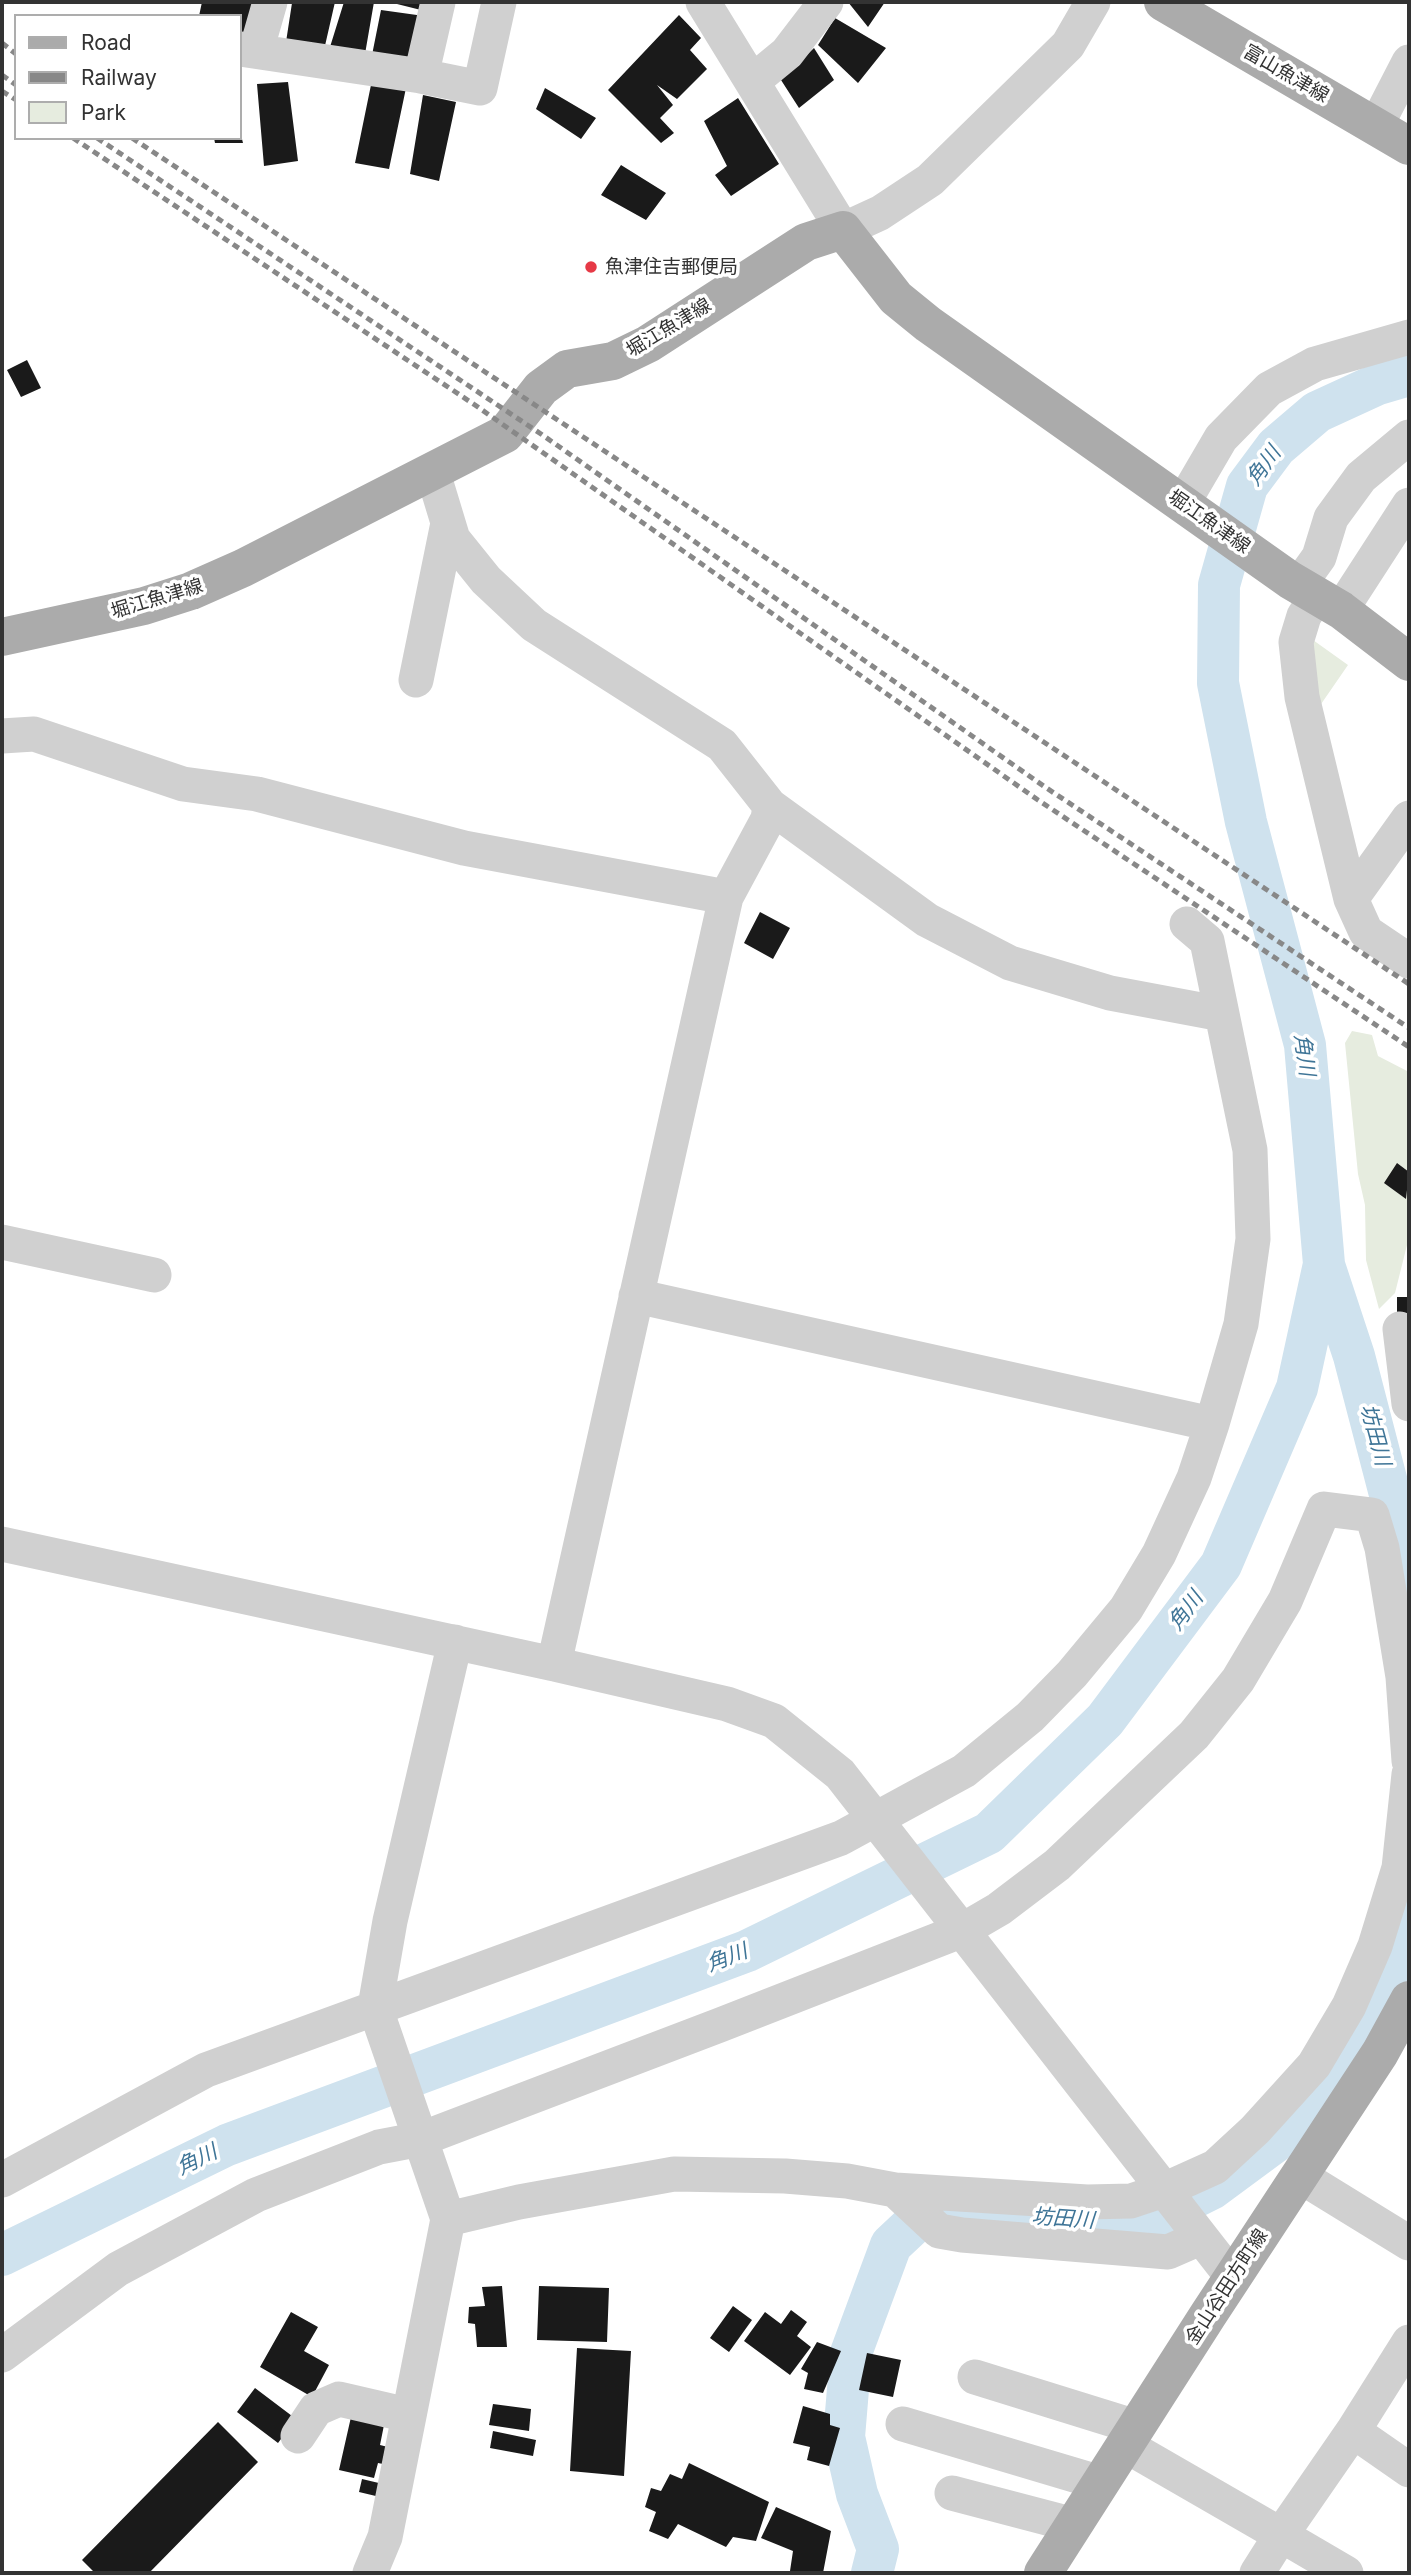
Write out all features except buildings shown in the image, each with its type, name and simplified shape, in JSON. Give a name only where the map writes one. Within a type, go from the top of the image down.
[{"type":"main road","name":"富山魚津線","points":[[1163,2],[1409,146]]},
{"type":"main road","name":"堀江魚津線","points":[[2,637],[144,606],[191,591],[243,568],[505,434],[541,388],[567,369],[613,361],[648,344],[806,242],[844,230],[896,298],[1409,662]]},
{"type":"main road","name":"金山谷田方町線","points":[[1044,2573],[1380,2053],[1409,2000]]},
{"type":"street","points":[[270,2],[248,50],[421,76],[480,88],[499,2]]},
{"type":"street","points":[[421,76],[438,2]]},
{"type":"street","points":[[703,2],[844,230],[880,213],[930,180],[1068,45],[1093,2]]},
{"type":"street","points":[[753,81],[787,53],[826,2]]},
{"type":"street","points":[[1376,126],[1409,62]]},
{"type":"street","points":[[1195,512],[1221,438],[1269,389],[1315,364],[1409,337]]},
{"type":"street","points":[[1409,437],[1361,477],[1331,518],[1296,642],[1302,697],[1351,898],[1366,932],[1409,961]]},
{"type":"street","points":[[433,472],[453,539],[486,580],[534,625],[722,745],[771,806],[927,920],[1010,963],[1110,993],[1222,1014]]},
{"type":"street","points":[[1312,593],[1409,505]]},
{"type":"street","points":[[416,680],[448,523]]},
{"type":"street","points":[[2,736],[34,734],[183,785],[257,794],[464,848],[726,897]]},
{"type":"street","points":[[554,1664],[726,897],[768,819],[771,806]]},
{"type":"street","points":[[1351,898],[1404,836]]},
{"type":"street","points":[[2,2180],[206,2070],[376,2014],[879,1823],[964,1771],[1030,1717],[1072,1674],[1126,1609],[1159,1554],[1194,1478],[1241,1324],[1253,1239],[1251,1150],[1207,941],[1187,924]]},
{"type":"street","points":[[2,1242],[154,1275]]},
{"type":"street","points":[[636,1296],[1212,1424]]},
{"type":"street","points":[[1400,1329],[1409,1404]]},
{"type":"street","points":[[2,2355],[118,2269],[184,2231],[280,2185],[379,2147],[420,2135],[961,1928],[999,1909],[1057,1865],[1194,1735],[1238,1680],[1285,1601],[1324,1510],[1372,1516],[1382,1548],[1403,1677],[1409,1760]]},
{"type":"street","points":[[2,1544],[554,1664],[727,1704],[774,1721],[840,1773],[1233,2278]]},
{"type":"street","points":[[370,2573],[385,2537],[448,2219],[376,2014],[390,1920],[455,1642]]},
{"type":"street","points":[[448,2219],[519,2202],[674,2174],[785,2176],[847,2181],[895,2190],[1087,2203],[1131,2201],[1167,2193],[1215,2166],[1255,2130],[1314,2065],[1349,2006],[1376,1947],[1399,1867],[1409,1774]]},
{"type":"street","points":[[1300,2176],[1409,2243]]},
{"type":"street","points":[[895,2190],[939,2231],[962,2235],[1168,2252],[1196,2232]]},
{"type":"street","points":[[1257,2573],[1353,2431],[1409,2342]]},
{"type":"street","points":[[975,2377],[1131,2436],[1281,2535],[1346,2573]]},
{"type":"street","points":[[298,2437],[316,2409],[339,2399],[408,2415]]},
{"type":"street","points":[[903,2424],[1101,2483]]},
{"type":"street","points":[[1353,2431],[1409,2470]]},
{"type":"street","points":[[952,2493],[1074,2525]]},
{"type":"green space","points":[[1299,630],[1348,665],[1308,723]]},
{"type":"green space","points":[[1352,1031],[1372,1035],[1378,1056],[1409,1072],[1409,1237],[1395,1293],[1379,1309],[1366,1260],[1365,1205],[1358,1174],[1345,1043]]},
{"type":"waterway","name":"角川","points":[[2,2255],[227,2145],[747,1951],[989,1833],[1105,1720],[1221,1565],[1297,1388],[1324,1264],[1305,1045],[1246,822],[1218,683],[1219,585],[1247,486],[1276,447],[1317,412],[1378,384],[1409,375]]},
{"type":"waterway","name":"坊田川","points":[[1324,1265],[1354,1356],[1392,1502],[1407,1599]]},
{"type":"waterway","name":"坊田川","points":[[872,2573],[878,2549],[857,2494],[844,2437],[851,2353],[891,2245],[924,2214],[955,2211],[1117,2222],[1153,2218],[1211,2189],[1276,2141],[1326,2080],[1391,1970],[1409,1889]]},
{"type":"railway","points":[[2,43],[14,52]]},
{"type":"railway","points":[[2,75],[14,84]]},
{"type":"railway","points":[[2,91],[14,99]]},
{"type":"railway","points":[[76,140],[475,405],[1038,800],[1409,1047]]},
{"type":"railway","points":[[100,140],[541,434],[1045,787],[1409,1028]]},
{"type":"railway","points":[[135,140],[1409,984]]},
{"type":"place","name":"魚津住吉郵便局","points":[[591,267]]}]
